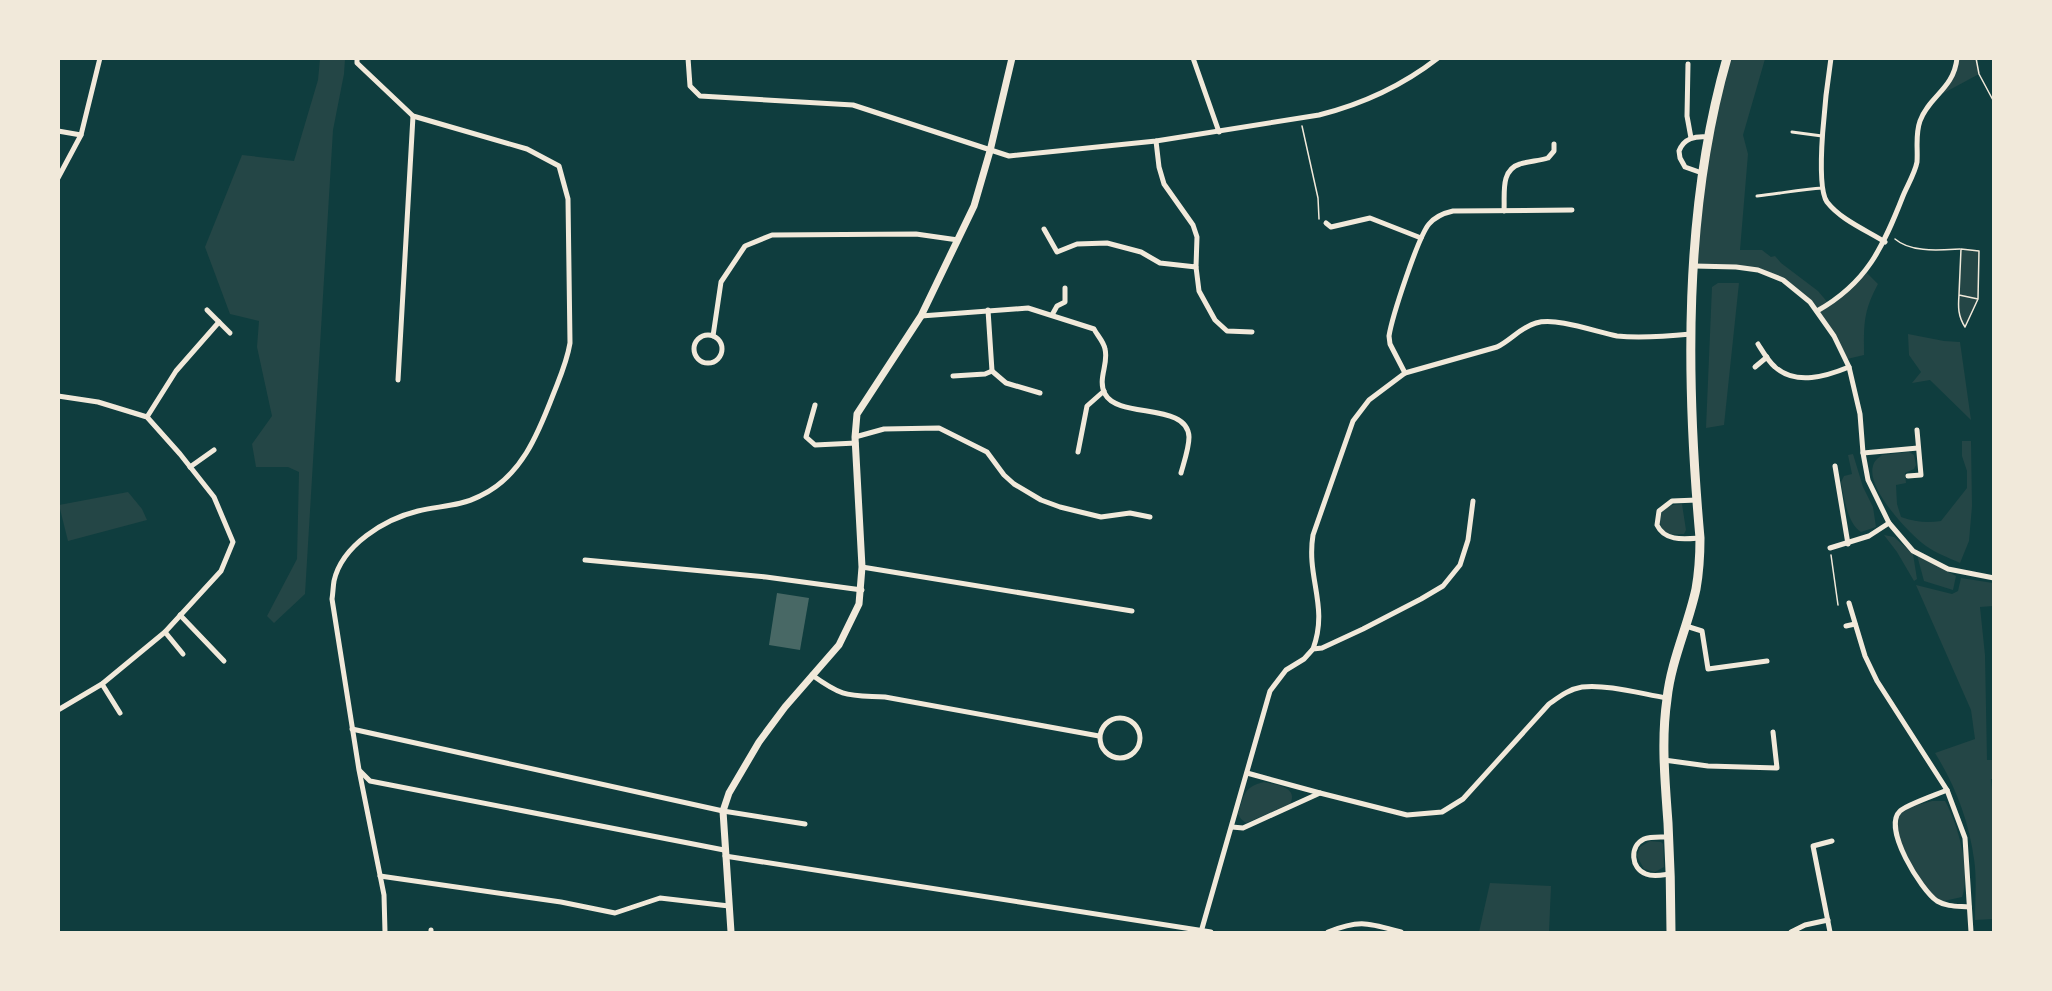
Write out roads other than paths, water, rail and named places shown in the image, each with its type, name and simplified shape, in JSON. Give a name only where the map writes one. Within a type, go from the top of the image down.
[{"type":"highway","points":[[1671,933],[1669,837],[1664,760],[1667,698],[1696,589],[1700,538],[1690,410],[1694,266],[1702,173],[1727,58]]},
{"type":"street","points":[[58,178],[81,135],[100,58]]},
{"type":"street","points":[[688,58],[690,86],[700,96],[853,105],[1009,156],[1156,141],[1301,119],[1340,110],[1384,93],[1438,58]]},
{"type":"street","points":[[731,933],[723,811],[729,793],[759,742],[839,645],[859,604],[862,590],[862,567],[855,440],[857,414],[921,316],[974,206],[990,151],[1012,58]]},
{"type":"street","points":[[1193,58],[1219,132]]},
{"type":"street","points":[[1831,58],[1824,136],[1823,188],[1828,202],[1835,209],[1885,242]]},
{"type":"street","points":[[1817,311],[1838,299],[1866,272],[1885,242],[1917,162],[1916,140],[1920,120],[1927,107],[1940,95],[1949,82],[1956,68],[1957,58]]},
{"type":"street","points":[[357,61],[413,116],[527,149],[559,166],[568,199],[570,343],[567,362],[535,439],[526,454],[509,476],[474,499],[396,517],[367,534],[342,564],[334,579],[332,599],[359,770],[384,895],[385,933]]},
{"type":"street","points":[[1688,64],[1687,116],[1691,138]]},
{"type":"street","points":[[398,380],[413,116]]},
{"type":"street","points":[[58,131],[81,135]]},
{"type":"street","points":[[1702,173],[1685,167],[1679,151],[1681,145],[1691,138],[1708,137]]},
{"type":"street","points":[[1156,141],[1159,167],[1164,184],[1193,225],[1197,237],[1198,291],[1215,320],[1227,331],[1252,332]]},
{"type":"street","points":[[1504,211],[1505,179],[1510,170],[1521,164],[1548,158],[1554,151],[1554,144]]},
{"type":"street","points":[[1405,373],[1390,344],[1389,336],[1421,238],[1430,223],[1447,213],[1572,210]]},
{"type":"street","points":[[1326,223],[1331,227],[1370,218],[1421,238]]},
{"type":"street","points":[[1044,229],[1057,252],[1077,244],[1107,243],[1141,252],[1160,263],[1196,267]]},
{"type":"street","points":[[713,336],[721,282],[745,246],[754,242],[772,235],[916,234],[958,240]]},
{"type":"street","points":[[1694,266],[1758,270],[1797,291],[1817,311],[1834,336],[1849,367],[1860,414],[1868,480],[1889,523],[1913,551],[1948,569],[1994,578]]},
{"type":"street","points":[[1052,315],[1057,306],[1065,302],[1065,288]]},
{"type":"street","points":[[921,316],[1028,308],[1094,329],[1106,350],[1101,382],[1105,395],[1114,403],[1178,419],[1187,428],[1189,438],[1181,473]]},
{"type":"street","points":[[207,310],[230,333]]},
{"type":"street","points":[[988,310],[992,371],[1006,383],[1040,393]]},
{"type":"street","points":[[147,417],[177,371],[219,322]]},
{"type":"street","points":[[1202,932],[1270,690],[1286,670],[1304,659],[1313,649],[1319,635],[1320,606],[1311,552],[1313,536],[1353,421],[1369,400],[1405,373],[1497,347],[1529,325],[1543,322],[1597,330],[1618,336],[1692,334]]},
{"type":"street","points":[[704,336],[713,336],[722,347],[720,356],[712,362],[703,362],[694,353],[695,344],[704,336]]},
{"type":"street","points":[[1758,344],[1782,372],[1801,378],[1818,377],[1849,367]]},
{"type":"street","points":[[1755,367],[1767,357]]},
{"type":"street","points":[[953,375],[985,374],[992,371]]},
{"type":"street","points":[[1078,452],[1087,406],[1104,391]]},
{"type":"street","points":[[58,396],[98,402],[147,417],[214,497],[233,542],[221,571],[165,632],[102,684],[58,710]]},
{"type":"street","points":[[815,405],[806,437],[815,445],[855,440],[884,429],[939,428],[987,452],[1014,484],[1041,500],[1101,517],[1130,513],[1150,517]]},
{"type":"street","points":[[1908,476],[1921,475],[1917,429]]},
{"type":"street","points":[[1863,453],[1918,448]]},
{"type":"street","points":[[190,467],[214,450]]},
{"type":"street","points":[[1844,472],[1835,469],[1848,544]]},
{"type":"street","points":[[1697,500],[1666,504],[1659,510],[1657,525],[1665,536],[1700,538]]},
{"type":"street","points":[[1313,649],[1322,648],[1364,629],[1443,586],[1460,565],[1468,540],[1473,501]]},
{"type":"street","points":[[1830,548],[1869,536],[1889,523]]},
{"type":"street","points":[[585,560],[766,577],[862,590]]},
{"type":"street","points":[[862,567],[1132,611]]},
{"type":"street","points":[[1850,603],[1865,656],[1877,681],[1900,719],[1927,755],[1947,790],[1965,838],[1971,933]]},
{"type":"street","points":[[180,615],[224,661]]},
{"type":"street","points":[[1846,626],[1855,624]]},
{"type":"street","points":[[1686,626],[1702,631],[1708,669],[1767,661]]},
{"type":"street","points":[[165,632],[183,654]]},
{"type":"street","points":[[812,675],[833,690],[849,696],[885,697],[1099,736]]},
{"type":"street","points":[[102,684],[120,713]]},
{"type":"street","points":[[1247,773],[1407,815],[1442,812],[1463,799],[1549,705],[1563,693],[1581,687],[1603,688],[1667,698]]},
{"type":"street","points":[[1117,717],[1131,720],[1136,725],[1140,738],[1136,751],[1117,758],[1111,757],[1102,748],[1099,736],[1105,724],[1117,717]]},
{"type":"street","points":[[352,729],[723,811],[805,824]]},
{"type":"street","points":[[1664,760],[1708,766],[1777,768],[1773,732]]},
{"type":"street","points":[[359,770],[370,781],[724,853],[1211,933]]},
{"type":"street","points":[[1947,790],[1900,810],[1896,819],[1897,837],[1919,882],[1927,892],[1939,902],[1951,906],[1969,907]]},
{"type":"street","points":[[1232,827],[1243,828],[1320,793]]},
{"type":"street","points":[[1669,837],[1644,839],[1635,847],[1634,860],[1641,872],[1647,875],[1670,874]]},
{"type":"street","points":[[1830,933],[1813,846],[1832,841]]},
{"type":"street","points":[[380,876],[561,902],[615,913],[660,898],[729,906]]},
{"type":"street","points":[[1791,933],[1806,925],[1828,920]]},
{"type":"street","points":[[1328,933],[1350,923],[1371,924],[1401,933]]},
{"type":"lane","points":[[1792,132],[1824,136]]},
{"type":"lane","points":[[1757,196],[1823,188]]}]
